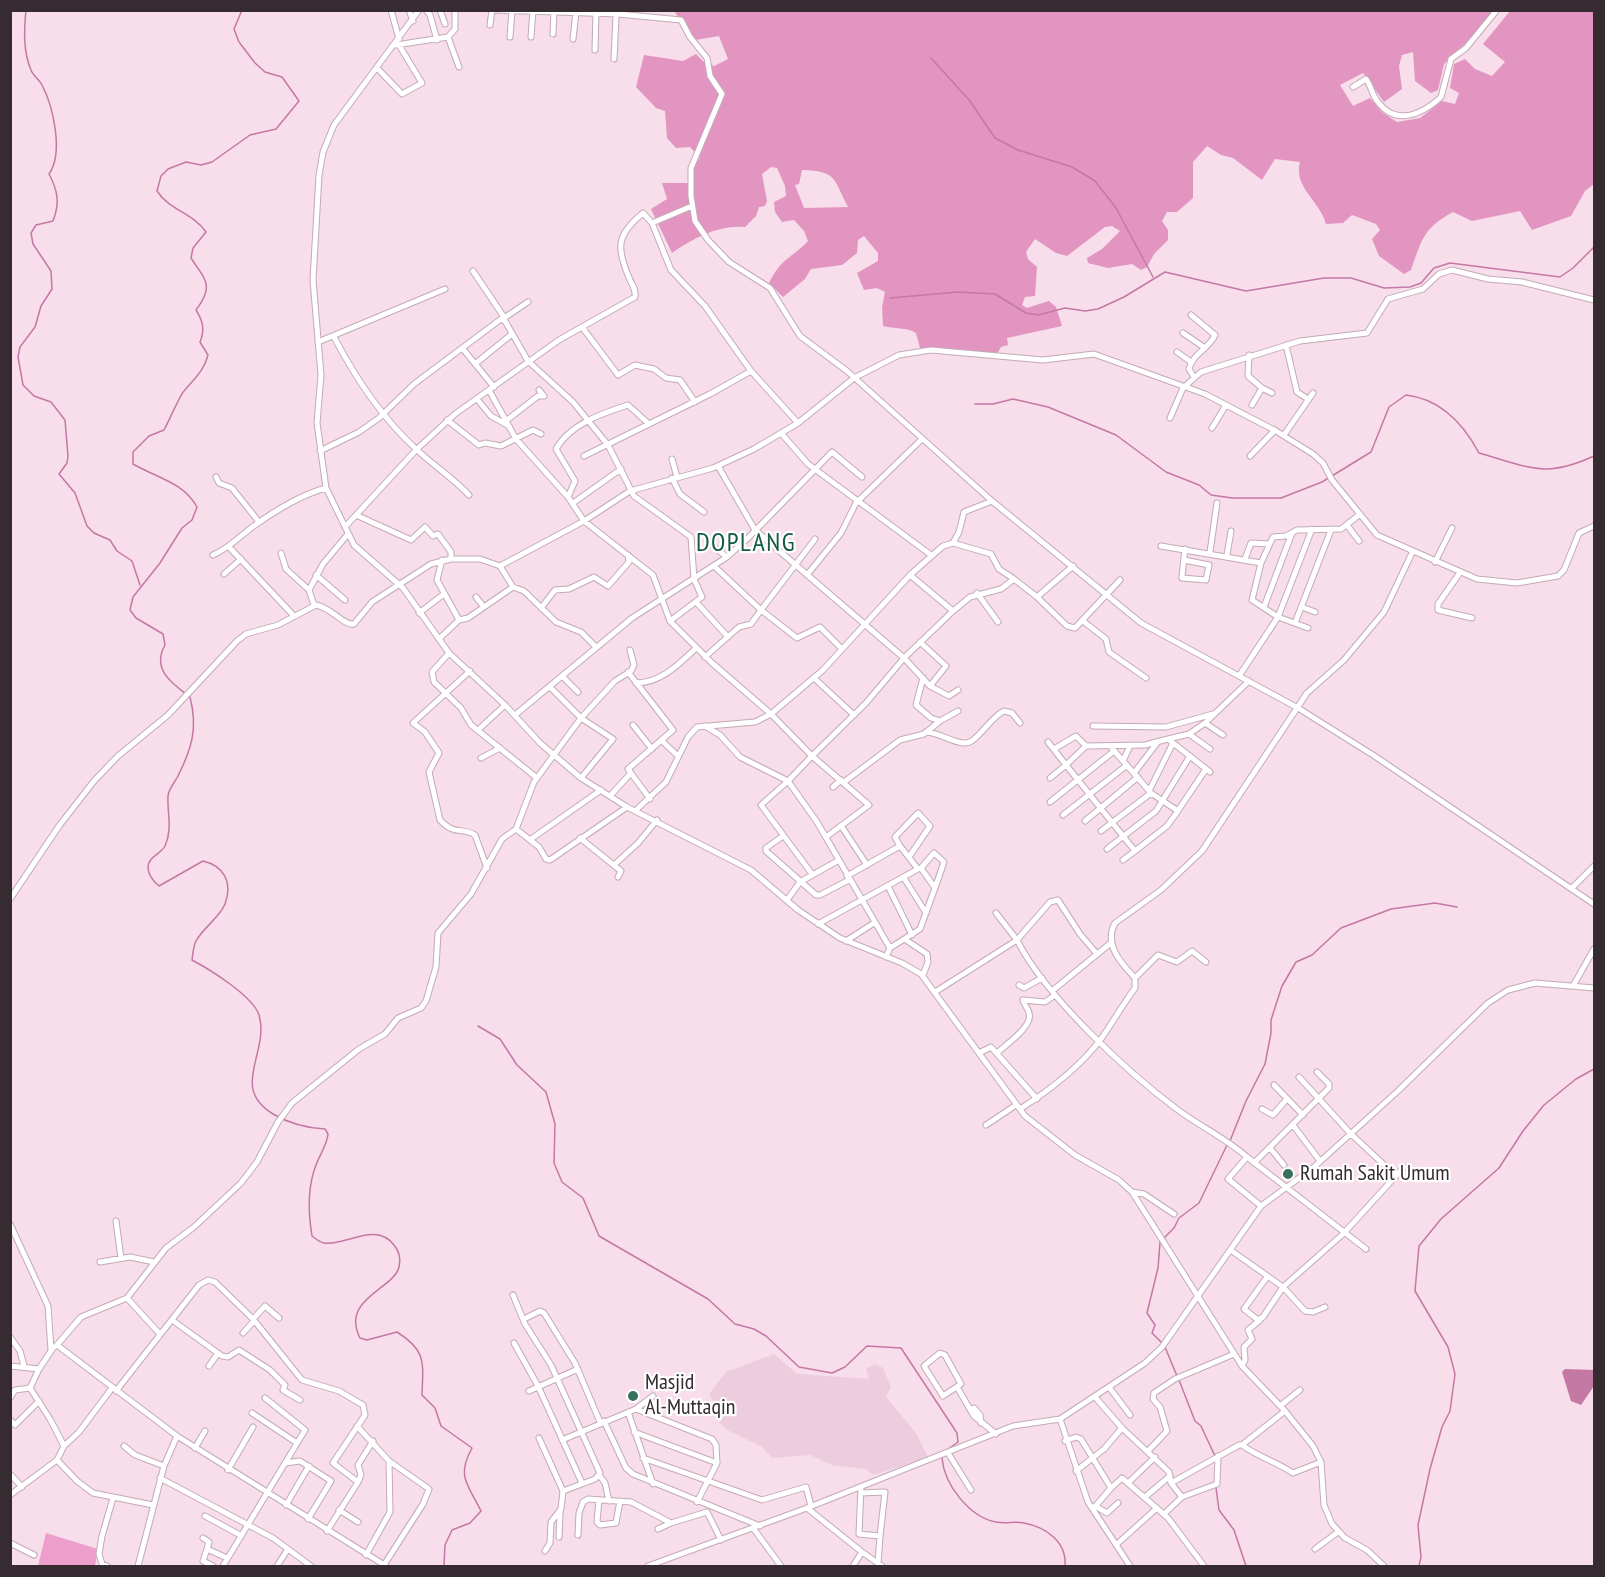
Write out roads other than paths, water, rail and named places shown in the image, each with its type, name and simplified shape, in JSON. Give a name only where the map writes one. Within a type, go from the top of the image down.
[{"type":"street","points":[[377,69],[402,94],[422,83],[397,43],[391,10]]},
{"type":"street","points":[[409,10],[413,21]]},
{"type":"street","points":[[419,10],[397,43],[334,125],[322,152],[313,280],[321,375],[317,423],[326,488],[348,534],[362,554],[399,584],[449,652],[555,756],[581,778],[627,807],[657,820],[751,870],[818,924],[846,941],[922,975],[1018,1107],[1034,1124],[1075,1155],[1119,1180],[1132,1192],[1242,1366],[1280,1406],[1313,1446],[1321,1462],[1326,1512],[1338,1532],[1367,1550],[1384,1566]]},
{"type":"street","points":[[426,10],[430,15],[437,40]]},
{"type":"street","points":[[440,10],[445,24]]},
{"type":"street","points":[[397,43],[447,37],[455,30],[455,10]]},
{"type":"street","points":[[490,25],[493,10],[647,14],[681,20],[708,58],[710,76],[722,94],[691,168],[692,206],[699,228],[737,268],[770,288],[801,336],[854,378],[992,501],[1141,623],[1298,708],[1373,755],[1594,904]]},
{"type":"street","points":[[1353,87],[1368,80],[1378,102],[1400,118],[1422,111],[1441,97],[1451,59],[1475,39],[1497,10]]},
{"type":"street","points":[[510,37],[512,11]]},
{"type":"street","points":[[531,38],[532,11]]},
{"type":"street","points":[[553,34],[554,11]]},
{"type":"street","points":[[573,39],[576,12]]},
{"type":"street","points":[[596,12],[596,50]]},
{"type":"street","points":[[614,59],[618,14]]},
{"type":"street","points":[[447,37],[459,67]]},
{"type":"street","points":[[652,223],[692,206]]},
{"type":"street","points":[[345,527],[447,420],[528,361],[635,297],[636,291],[623,260],[622,235],[643,213],[652,223],[671,270],[705,306],[751,371],[798,423]]},
{"type":"street","points":[[473,271],[528,361],[590,420],[607,443],[630,491],[691,537],[694,579],[702,594],[696,602],[670,621]]},
{"type":"street","points":[[1170,418],[1183,388],[1194,377],[1208,369],[1286,345],[1367,333],[1388,299],[1423,289],[1444,271],[1460,271],[1488,279],[1522,282],[1594,300]]},
{"type":"street","points":[[318,342],[445,289]]},
{"type":"street","points":[[320,452],[359,432],[414,384],[528,302]]},
{"type":"street","points":[[1191,315],[1215,333],[1211,344],[1191,362],[1190,369],[1194,377]]},
{"type":"street","points":[[582,327],[618,375],[635,365],[654,369],[666,378],[680,380],[695,402]]},
{"type":"street","points":[[1183,333],[1205,348]]},
{"type":"street","points":[[475,364],[512,334]]},
{"type":"street","points":[[334,337],[356,377],[382,414],[416,450],[469,495]]},
{"type":"street","points":[[1286,345],[1297,392],[1308,399]]},
{"type":"street","points":[[463,350],[492,389],[516,439],[568,497],[585,521],[652,575],[670,621],[705,657],[771,714],[812,756],[869,805],[826,837]]},
{"type":"street","points":[[500,566],[585,521],[630,491],[718,466],[781,433],[798,423],[854,378],[899,356],[914,351],[931,350],[1043,360],[1094,354],[1126,364],[1183,388],[1205,394],[1284,435],[1318,458],[1332,480],[1377,535],[1459,574],[1482,580],[1517,583],[1558,576],[1563,572],[1579,533],[1594,526]]},
{"type":"street","points":[[1177,352],[1191,362]]},
{"type":"street","points":[[1249,355],[1248,376],[1272,393]]},
{"type":"street","points":[[584,456],[695,402],[751,371]]},
{"type":"street","points":[[507,420],[538,396],[544,396],[538,391],[551,382]]},
{"type":"street","points":[[1252,405],[1262,387]]},
{"type":"street","points":[[1284,435],[1313,393]]},
{"type":"street","points":[[477,399],[492,416],[510,426]]},
{"type":"street","points":[[568,497],[575,481],[556,448],[570,432],[590,420],[628,405],[649,424]]},
{"type":"street","points":[[1212,428],[1226,405]]},
{"type":"street","points":[[447,420],[479,445],[485,443],[501,446],[533,430],[541,434]]},
{"type":"street","points":[[1250,456],[1275,430]]},
{"type":"street","points":[[781,433],[814,469],[856,503],[931,555]]},
{"type":"street","points":[[807,574],[841,533],[856,503],[922,439]]},
{"type":"street","points":[[515,715],[596,647],[662,599],[715,567],[833,452],[862,477]]},
{"type":"street","points":[[672,459],[674,478],[684,499],[704,512]]},
{"type":"street","points":[[718,466],[755,530],[904,658],[930,686],[946,696],[958,690]]},
{"type":"street","points":[[573,503],[621,469]]},
{"type":"street","points":[[216,477],[219,483],[234,490],[259,522]]},
{"type":"street","points":[[213,555],[230,548],[259,522],[295,501],[326,488]]},
{"type":"street","points":[[636,810],[666,782],[692,732],[704,725],[754,722],[771,714],[814,678],[931,555],[953,543],[959,532],[964,512],[992,501]]},
{"type":"street","points":[[1210,552],[1217,504]]},
{"type":"street","points":[[356,514],[411,540],[425,527],[433,536],[438,534],[451,552],[451,559]]},
{"type":"street","points":[[1308,628],[1278,617],[1251,596],[1269,544],[1273,537],[1286,536],[1293,532],[1312,529],[1331,530],[1347,525],[1359,515]]},
{"type":"street","points":[[1347,525],[1359,541]]},
{"type":"street","points":[[1435,562],[1452,528]]},
{"type":"street","points":[[1239,676],[1278,617],[1312,529]]},
{"type":"street","points":[[1295,623],[1331,530]]},
{"type":"street","points":[[1227,555],[1231,531]]},
{"type":"street","points":[[1264,607],[1293,532]]},
{"type":"street","points":[[309,590],[316,575],[348,534]]},
{"type":"street","points":[[705,657],[739,627],[751,624],[815,539]]},
{"type":"street","points":[[953,543],[991,554],[999,569],[1038,597],[1071,628],[1083,621],[1120,580]]},
{"type":"street","points":[[1245,559],[1251,543],[1269,544]]},
{"type":"street","points":[[1161,546],[1210,552],[1261,563]]},
{"type":"street","points":[[714,547],[727,557]]},
{"type":"street","points":[[230,548],[294,616]]},
{"type":"street","points":[[1184,560],[1209,565],[1206,580],[1182,578],[1185,549]]},
{"type":"street","points":[[986,1125],[1056,1086],[1100,1040],[1135,988],[1135,978],[1117,959],[1112,942],[1115,923],[1161,891],[1202,852],[1307,693],[1344,660],[1384,612],[1412,553]]},
{"type":"street","points":[[281,554],[286,569],[309,590],[314,605]]},
{"type":"street","points":[[541,608],[555,590],[569,589],[594,577],[608,585],[629,562],[628,555]]},
{"type":"street","points":[[224,574],[242,559]]},
{"type":"street","points":[[10,899],[74,804],[118,756],[159,723],[246,634],[278,625],[314,605],[332,610],[350,626],[357,623],[372,602],[425,566],[442,560],[480,559],[500,566],[513,587],[524,591],[556,622],[577,629],[596,647]]},
{"type":"street","points":[[442,560],[437,580],[459,620]]},
{"type":"street","points":[[1038,597],[1073,566]]},
{"type":"street","points":[[715,567],[761,610],[797,638],[820,627],[842,649]]},
{"type":"street","points":[[1459,574],[1438,604],[1438,610],[1472,618]]},
{"type":"street","points":[[316,575],[345,600]]},
{"type":"street","points":[[910,575],[952,611]]},
{"type":"street","points":[[812,874],[761,805],[854,715],[904,658],[952,611],[978,593],[998,590],[1014,579]]},
{"type":"street","points":[[438,639],[459,620],[468,618],[513,587]]},
{"type":"street","points":[[978,593],[998,622]]},
{"type":"street","points":[[419,613],[444,594]]},
{"type":"street","points":[[476,597],[483,606]]},
{"type":"street","points":[[696,602],[728,637]]},
{"type":"street","points":[[1302,608],[1315,612]]},
{"type":"street","points":[[1083,621],[1106,639],[1106,649],[1146,678]]},
{"type":"street","points":[[920,642],[946,666],[930,686]]},
{"type":"street","points":[[636,683],[646,682],[665,674],[696,648]]},
{"type":"street","points":[[30,1388],[51,1350],[81,1317],[127,1298],[166,1248],[194,1227],[241,1183],[257,1162],[282,1116],[312,1085],[359,1049],[385,1034],[396,1020],[421,1008],[426,1001],[435,968],[438,933],[471,894],[502,839],[516,829],[528,793],[537,778],[581,718],[615,681],[634,665],[630,650]]},
{"type":"street","points":[[449,652],[431,676],[478,730],[537,778]]},
{"type":"street","points":[[470,671],[415,719],[413,725],[425,732],[439,753],[429,772],[440,820],[458,833],[469,832],[475,835],[487,868]]},
{"type":"street","points":[[628,672],[673,729],[671,734],[627,769],[650,799]]},
{"type":"street","points":[[562,676],[578,692]]},
{"type":"street","points":[[814,678],[854,715]]},
{"type":"street","points":[[923,678],[916,705],[931,718],[940,721]]},
{"type":"street","points":[[1054,749],[1076,736],[1086,746],[1112,748],[1170,741],[1189,734],[1205,723],[1249,681]]},
{"type":"street","points":[[550,687],[581,718],[613,741],[581,778]]},
{"type":"street","points":[[478,730],[505,705]]},
{"type":"street","points":[[833,787],[900,740],[926,732],[958,711]]},
{"type":"street","points":[[926,732],[961,743],[970,743],[994,716],[1004,711],[1012,713],[1020,723]]},
{"type":"street","points":[[1093,726],[1166,728],[1214,714]]},
{"type":"street","points":[[1205,723],[1223,735]]},
{"type":"street","points":[[633,725],[652,749]]},
{"type":"street","points":[[704,725],[720,735],[740,757],[788,781],[826,837],[890,948]]},
{"type":"street","points":[[1189,734],[1210,748]]},
{"type":"street","points":[[662,741],[678,756]]},
{"type":"street","points":[[1123,860],[1167,826],[1208,770],[1170,741]]},
{"type":"street","points":[[1101,831],[1150,792],[1170,741]]},
{"type":"street","points":[[1048,742],[1135,851]]},
{"type":"street","points":[[1085,821],[1136,775],[1158,742]]},
{"type":"street","points":[[1050,778],[1086,746]]},
{"type":"street","points":[[1063,815],[1090,795],[1125,763],[1130,746]]},
{"type":"street","points":[[481,758],[500,748]]},
{"type":"street","points":[[1112,748],[1150,792],[1178,811]]},
{"type":"street","points":[[1050,801],[1078,780],[1112,748]]},
{"type":"street","points":[[1107,849],[1156,811],[1190,756]]},
{"type":"street","points":[[610,796],[630,774]]},
{"type":"street","points":[[531,839],[601,790]]},
{"type":"street","points":[[516,829],[531,839],[546,860],[550,860],[627,807]]},
{"type":"street","points":[[1171,820],[1178,811]]},
{"type":"street","points":[[909,857],[930,826],[918,813],[895,837],[900,846],[934,888]]},
{"type":"street","points":[[614,865],[638,843],[657,820]]},
{"type":"street","points":[[842,826],[867,865]]},
{"type":"street","points":[[783,836],[766,850],[800,882],[819,896],[900,846]]},
{"type":"street","points":[[580,838],[621,872],[618,877]]},
{"type":"street","points":[[818,924],[920,869],[934,853],[944,862],[920,929],[890,948],[886,957]]},
{"type":"street","points":[[788,900],[800,882],[839,860]]},
{"type":"street","points":[[1572,888],[1594,866]]},
{"type":"street","points":[[904,878],[926,913]]},
{"type":"street","points":[[888,886],[912,935]]},
{"type":"street","points":[[935,992],[1017,940],[1050,902],[1058,900],[1080,934],[1097,954]]},
{"type":"street","points":[[996,913],[1053,993],[1100,1040],[1178,1110],[1247,1157],[1366,1250]]},
{"type":"street","points":[[846,941],[874,923]]},
{"type":"street","points":[[906,939],[927,954],[928,962],[922,975]]},
{"type":"street","points":[[997,1053],[1018,1037],[1029,1019],[1030,1013],[1023,1000],[1044,1002],[1112,942]]},
{"type":"street","points":[[1573,986],[1594,949]]},
{"type":"street","points":[[1135,978],[1158,956],[1177,962],[1192,951],[1206,962]]},
{"type":"street","points":[[1019,985],[1024,988],[1042,978]]},
{"type":"street","points":[[648,1566],[861,1490],[1025,1423],[1060,1419],[1145,1363],[1164,1345],[1232,1251],[1261,1206],[1320,1161],[1462,1031],[1488,1003],[1504,992],[1534,983],[1594,988]]},
{"type":"street","points":[[979,1053],[989,1047],[997,1053],[1037,1098]]},
{"type":"street","points":[[1254,1163],[1330,1086],[1317,1072]]},
{"type":"street","points":[[1299,1077],[1350,1133],[1396,1176]]},
{"type":"street","points":[[1274,1085],[1303,1115]]},
{"type":"street","points":[[1262,1109],[1273,1115],[1286,1100]]},
{"type":"street","points":[[1293,1125],[1320,1161]]},
{"type":"street","points":[[1270,1148],[1284,1165]]},
{"type":"street","points":[[1247,1157],[1228,1179],[1261,1206]]},
{"type":"street","points":[[1242,1366],[1245,1360],[1244,1347],[1252,1339],[1248,1330],[1260,1320],[1283,1287],[1343,1234],[1404,1167]]},
{"type":"street","points":[[1132,1192],[1144,1194],[1174,1214]]},
{"type":"street","points":[[116,1221],[121,1258]]},
{"type":"street","points":[[10,1224],[48,1306],[51,1350]]},
{"type":"street","points":[[1232,1251],[1283,1287],[1305,1311],[1313,1312],[1325,1306]]},
{"type":"street","points":[[100,1262],[121,1258],[154,1262]]},
{"type":"street","points":[[1260,1320],[1244,1309],[1268,1276]]},
{"type":"street","points":[[10,1494],[57,1460],[64,1446],[79,1432],[199,1285],[208,1280],[215,1282],[253,1320],[295,1374],[307,1383],[339,1391],[360,1402],[365,1411],[333,1463],[358,1482]]},
{"type":"street","points":[[513,1295],[556,1377],[599,1475],[605,1483],[609,1501]]},
{"type":"street","points":[[127,1298],[159,1333]]},
{"type":"street","points":[[243,1334],[265,1306],[279,1318]]},
{"type":"street","points":[[524,1319],[540,1311],[544,1313],[578,1369],[626,1468],[653,1484],[760,1526]]},
{"type":"street","points":[[172,1320],[218,1353],[228,1357],[237,1351],[242,1351],[270,1370],[285,1385]]},
{"type":"street","points":[[10,1337],[20,1352],[24,1366]]},
{"type":"street","points":[[514,1343],[538,1386],[582,1484]]},
{"type":"street","points":[[57,1345],[71,1353],[114,1390],[177,1436],[228,1470],[385,1566],[429,1491],[425,1485],[389,1461],[357,1426]]},
{"type":"street","points":[[208,1366],[218,1353]]},
{"type":"street","points":[[943,1353],[961,1384],[957,1387],[942,1396],[924,1366],[925,1363],[943,1353]]},
{"type":"street","points":[[1149,1450],[1167,1431],[1160,1407],[1153,1396],[1178,1378],[1234,1354]]},
{"type":"street","points":[[10,1366],[24,1366],[39,1370]]},
{"type":"street","points":[[529,1391],[578,1369]]},
{"type":"street","points":[[295,1374],[285,1385],[284,1390],[300,1400]]},
{"type":"street","points":[[957,1387],[970,1410],[981,1423],[996,1434]]},
{"type":"street","points":[[1108,1387],[1130,1415]]},
{"type":"street","points":[[30,1388],[64,1446]]},
{"type":"street","points":[[10,1398],[15,1390],[30,1388]]},
{"type":"street","points":[[1280,1406],[1300,1390]]},
{"type":"street","points":[[562,1440],[636,1409],[653,1396]]},
{"type":"street","points":[[1095,1397],[1122,1428],[1149,1450],[1169,1471],[1170,1479],[1182,1497]]},
{"type":"street","points":[[223,1566],[304,1428],[265,1398]]},
{"type":"street","points":[[10,1419],[15,1425],[39,1401]]},
{"type":"street","points":[[636,1409],[712,1439],[716,1445],[717,1463],[697,1502]]},
{"type":"street","points":[[628,1412],[653,1484]]},
{"type":"street","points":[[1145,1497],[1170,1479],[1242,1445],[1285,1412]]},
{"type":"street","points":[[252,1413],[297,1443]]},
{"type":"street","points":[[1060,1419],[1076,1471],[1094,1508],[1130,1566]]},
{"type":"street","points":[[228,1470],[253,1427]]},
{"type":"street","points":[[1076,1471],[1122,1428]]},
{"type":"street","points":[[195,1448],[205,1431]]},
{"type":"street","points":[[634,1432],[717,1463]]},
{"type":"street","points":[[138,1566],[160,1478],[177,1436]]},
{"type":"street","points":[[1065,1441],[1078,1437],[1094,1456],[1099,1470],[1111,1488]]},
{"type":"street","points":[[539,1438],[563,1491],[559,1537]]},
{"type":"street","points":[[327,1531],[358,1482],[361,1475],[358,1465],[373,1441]]},
{"type":"street","points":[[1242,1445],[1253,1454],[1277,1462],[1293,1473],[1321,1462]]},
{"type":"street","points":[[124,1446],[135,1455],[164,1466]]},
{"type":"street","points":[[944,1455],[971,1490]]},
{"type":"street","points":[[1128,1483],[1155,1457]]},
{"type":"street","points":[[1164,1514],[1182,1497],[1216,1485],[1216,1457]]},
{"type":"street","points":[[643,1458],[762,1500],[806,1486],[809,1507],[880,1565]]},
{"type":"street","points":[[57,1460],[86,1489],[113,1498],[153,1505]]},
{"type":"street","points":[[285,1463],[297,1460],[331,1481],[309,1519]]},
{"type":"street","points":[[366,1555],[390,1512],[389,1461]]},
{"type":"street","points":[[286,1505],[309,1466]]},
{"type":"street","points":[[10,1474],[22,1487]]},
{"type":"street","points":[[563,1491],[599,1475]]},
{"type":"street","points":[[160,1478],[247,1524],[311,1566]]},
{"type":"street","points":[[1094,1508],[1122,1478],[1164,1514],[1189,1543],[1200,1565]]},
{"type":"street","points":[[861,1490],[859,1534],[880,1536]]},
{"type":"street","points":[[861,1490],[885,1492],[880,1536],[880,1565]]},
{"type":"street","points":[[106,1566],[102,1564],[99,1554],[113,1498]]},
{"type":"street","points":[[599,1500],[597,1522],[600,1525],[616,1523],[620,1501]]},
{"type":"street","points":[[578,1535],[583,1502],[599,1500],[631,1502],[671,1523]]},
{"type":"street","points":[[1094,1508],[1107,1513],[1119,1503]]},
{"type":"street","points":[[1117,1544],[1157,1508]]},
{"type":"street","points":[[339,1510],[358,1522]]},
{"type":"street","points":[[546,1551],[551,1522],[560,1512]]},
{"type":"street","points":[[658,1529],[707,1512],[721,1540]]},
{"type":"street","points":[[205,1516],[240,1535]]},
{"type":"street","points":[[753,1528],[781,1566]]},
{"type":"street","points":[[1315,1549],[1338,1532]]},
{"type":"street","points":[[203,1538],[209,1542],[203,1561],[213,1566]]},
{"type":"street","points":[[10,1543],[34,1555]]},
{"type":"street","points":[[207,1549],[227,1558]]},
{"type":"street","points":[[277,1566],[288,1549]]},
{"type":"street","points":[[852,1566],[862,1552]]},
{"type":"waterway","points":[[26,10],[25,48],[28,63],[41,83],[53,117],[56,154],[49,174],[56,192],[57,208],[53,221],[36,225],[31,233],[33,244],[51,271],[52,289],[41,306],[35,327],[20,347],[18,357],[23,385],[34,396],[51,402],[65,420],[68,456],[67,463],[59,474],[75,493],[87,526],[94,533],[110,540],[117,551],[132,561],[140,585]]},
{"type":"waterway","points":[[242,10],[234,29],[239,42],[265,72],[282,77],[299,101],[276,129],[250,135],[212,162],[201,165],[186,162],[168,169],[161,176],[157,191],[168,203],[195,220],[206,232],[193,248],[191,258],[206,283],[205,294],[196,310],[202,326],[200,342],[208,355],[201,370],[182,394],[164,430],[149,436],[133,452],[133,464],[177,486],[197,507],[192,520],[182,528],[160,563],[133,597],[130,610],[136,618],[163,634],[165,645],[161,654],[162,669],[166,676],[190,697],[193,718],[190,747],[168,794],[169,827],[165,846],[150,861],[148,870],[151,878],[159,886],[203,861],[216,867],[225,876],[228,889],[225,904],[196,941],[192,960],[240,992],[259,1015],[260,1043],[252,1081],[260,1104],[285,1120],[325,1129],[328,1134],[311,1182],[309,1209],[312,1236],[322,1242],[333,1243],[360,1236],[379,1235],[387,1238],[398,1252],[400,1264],[395,1275],[362,1304],[357,1314],[356,1325],[360,1338],[367,1340],[397,1332],[414,1345],[421,1358],[422,1395],[435,1408],[441,1426],[472,1448],[467,1458],[464,1474],[481,1511],[470,1523],[452,1530],[445,1545],[444,1566]]},
{"type":"waterway","points":[[931,58],[970,101],[995,138],[1018,150],[1072,167],[1095,181],[1116,208],[1153,277]]},
{"type":"waterway","points":[[890,298],[958,292],[995,294],[1026,313],[1038,315],[1065,308],[1085,311],[1098,309],[1124,297],[1165,272],[1246,291],[1324,278],[1351,278],[1384,288],[1410,287],[1421,283],[1434,268],[1450,263],[1560,277],[1573,268],[1594,247]]},
{"type":"waterway","points":[[975,404],[993,404],[1013,399],[1048,407],[1116,435],[1166,472],[1199,485],[1211,495],[1232,498],[1281,498],[1322,482],[1371,452],[1389,407],[1406,395],[1419,397],[1450,414],[1466,432],[1479,453],[1524,466],[1549,469],[1577,463],[1594,456]]},
{"type":"waterway","points":[[1230,1141],[1246,1101],[1265,1064],[1271,1020],[1282,986],[1296,962],[1312,955],[1341,928],[1391,909],[1435,903],[1457,907]]},
{"type":"waterway","points":[[478,1026],[500,1039],[517,1065],[546,1092],[555,1124],[554,1163],[562,1182],[583,1198],[599,1236],[708,1299],[735,1324],[754,1329],[766,1336],[799,1367],[832,1373],[845,1367],[867,1346],[901,1348],[957,1433],[958,1442],[947,1450]]},
{"type":"waterway","points":[[1419,1566],[1421,1557],[1418,1525],[1430,1469],[1442,1427],[1450,1411],[1455,1374],[1448,1347],[1415,1291],[1419,1246],[1441,1219],[1499,1168],[1523,1131],[1544,1105],[1576,1079],[1594,1069]]},
{"type":"waterway","points":[[1164,1238],[1174,1228],[1179,1218],[1199,1203],[1227,1145]]},
{"type":"waterway","points":[[1160,1242],[1158,1268],[1147,1313],[1155,1325],[1152,1333],[1162,1343]]},
{"type":"waterway","points":[[1165,1347],[1177,1376]]},
{"type":"waterway","points":[[1179,1380],[1195,1421],[1201,1426],[1215,1456]]},
{"type":"waterway","points":[[942,1458],[947,1478],[953,1488],[976,1514],[1000,1523],[1017,1522],[1032,1525],[1047,1532],[1054,1537],[1063,1550],[1065,1566]]},
{"type":"waterway","points":[[1216,1488],[1219,1510],[1234,1530],[1246,1566]]},
{"type":"place","name":"Rumah Sakit Umum","points":[[1288,1174]]},
{"type":"place","name":"Masjid Al-Muttaqin","points":[[633,1396]]},
{"type":"district","name":"DOPLANG","points":[[746,544]]}]
